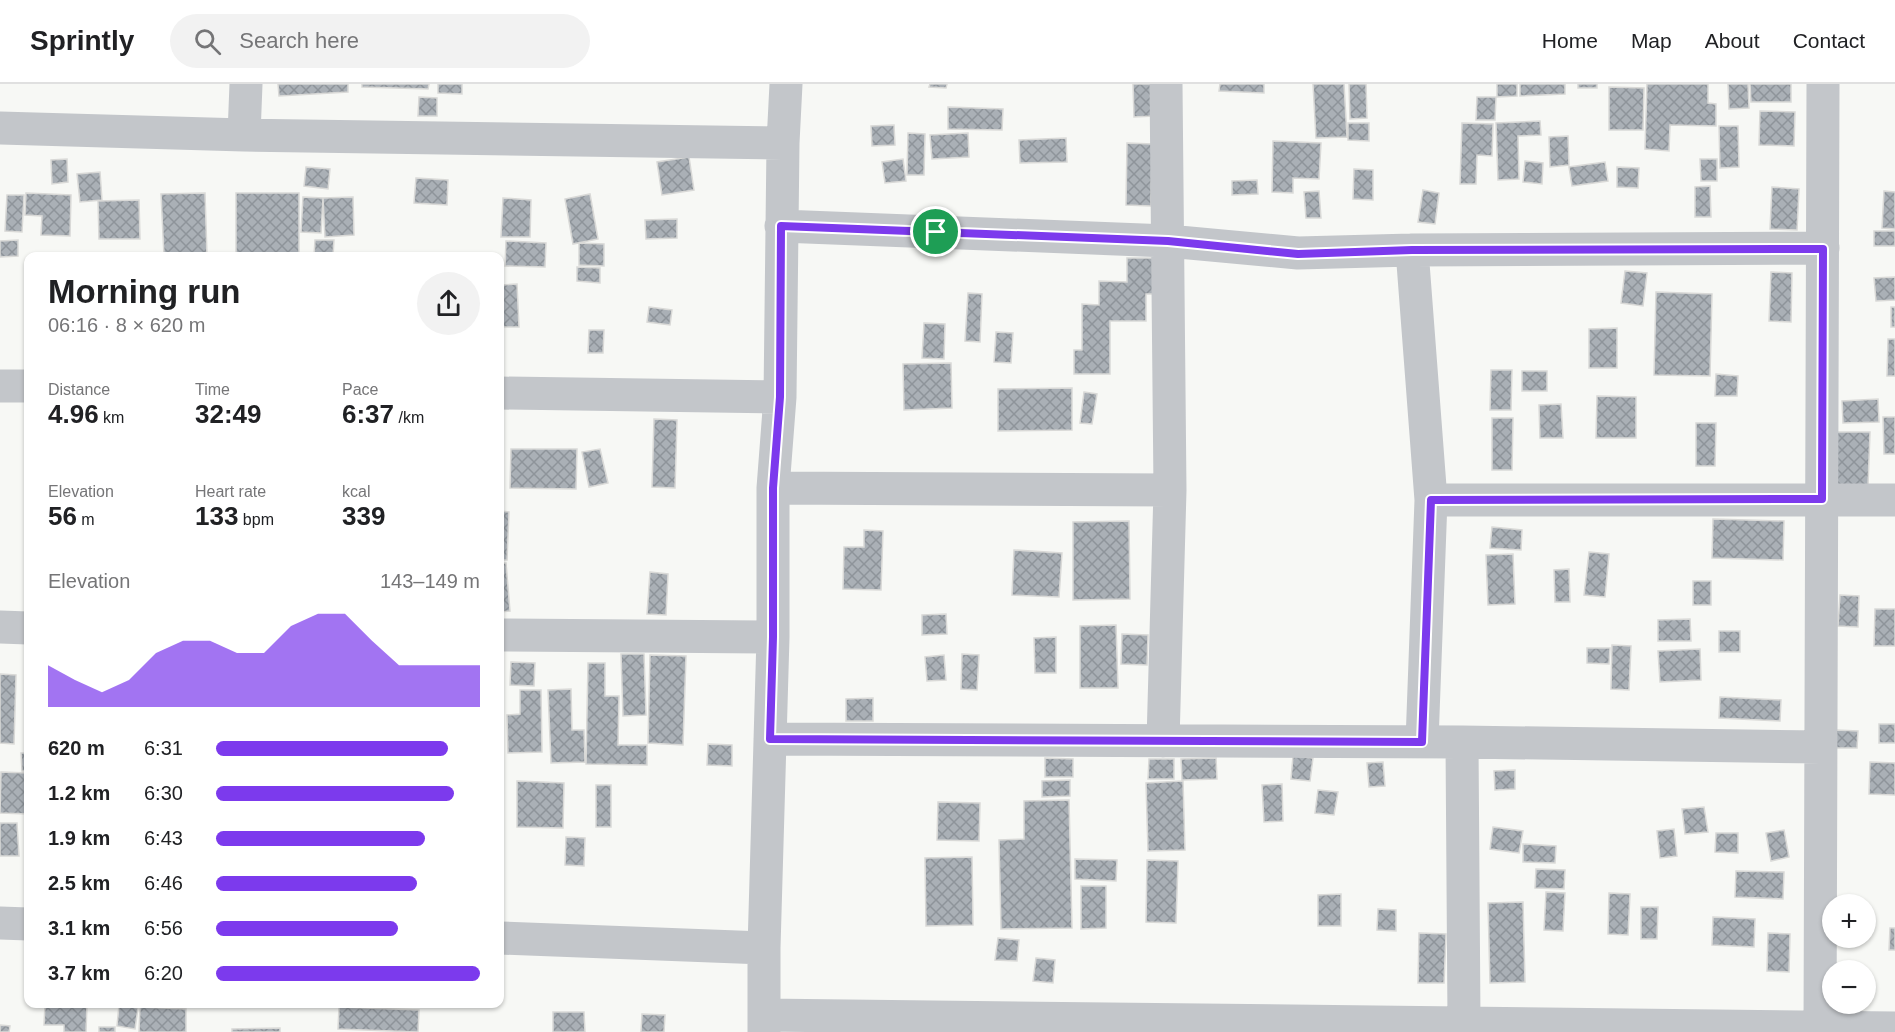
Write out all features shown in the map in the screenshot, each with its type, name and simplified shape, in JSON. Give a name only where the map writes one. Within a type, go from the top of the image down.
[{"type":"street","points":[[244,135],[246,84]]},
{"type":"street","points":[[786,84],[781,226],[780,397],[773,488],[773,637],[764,1024],[1464,1022],[1820,1029],[1895,1028]]},
{"type":"street","points":[[1163,741],[1170,490],[1166,84]]},
{"type":"street","points":[[1820,1029],[1823,84]]},
{"type":"street","points":[[0,128],[244,135],[783,143]]},
{"type":"street","points":[[781,226],[1168,241],[1298,254],[1412,250],[1823,249]]},
{"type":"street","points":[[1412,250],[1431,500],[1422,742]]},
{"type":"street","points":[[0,386],[24,386]]},
{"type":"street","points":[[504,393],[780,397]]},
{"type":"street","points":[[773,488],[1170,490]]},
{"type":"street","points":[[1431,500],[1895,500]]},
{"type":"street","points":[[0,627],[24,628]]},
{"type":"street","points":[[504,635],[773,637]]},
{"type":"street","points":[[770,739],[1462,742],[1821,747]]},
{"type":"street","points":[[1462,742],[1464,1022]]},
{"type":"street","points":[[0,923],[24,924]]},
{"type":"street","points":[[504,938],[764,948]]},
{"type":"building","points":[[278,84],[348,84],[348,92],[279,96]]},
{"type":"building","points":[[362,84],[429,84],[428,89],[362,87]]},
{"type":"building","points":[[438,84],[462,84],[462,94],[438,93]]},
{"type":"building","points":[[930,84],[947,84],[946,88],[929,87]]},
{"type":"building","points":[[1133,84],[1153,84],[1154,116],[1134,117]]},
{"type":"building","points":[[1220,84],[1264,84],[1264,93],[1219,91]]},
{"type":"building","points":[[1313,84],[1344,84],[1347,137],[1316,138]]},
{"type":"building","points":[[1349,84],[1366,84],[1367,118],[1350,119]]},
{"type":"building","points":[[1497,84],[1517,84],[1517,96],[1497,97]]},
{"type":"building","points":[[1520,84],[1565,84],[1565,94],[1520,96]]},
{"type":"building","points":[[1578,84],[1597,84],[1597,88],[1578,88]]},
{"type":"building","points":[[1647,84],[1708,84],[1708,103],[1716,104],[1716,126],[1670,125],[1669,151],[1645,149]]},
{"type":"building","points":[[1728,84],[1748,84],[1749,108],[1729,109]]},
{"type":"building","points":[[1750,84],[1791,84],[1791,102],[1751,102]]},
{"type":"building","points":[[1609,87],[1644,88],[1643,130],[1609,130]]},
{"type":"building","points":[[419,97],[437,98],[437,116],[418,116]]},
{"type":"building","points":[[1477,97],[1496,97],[1495,120],[1476,120]]},
{"type":"building","points":[[948,107],[1003,109],[1002,130],[948,129]]},
{"type":"building","points":[[1760,111],[1795,112],[1794,146],[1759,145]]},
{"type":"building","points":[[1540,121],[1541,135],[1518,136],[1519,179],[1498,180],[1496,123]]},
{"type":"building","points":[[1348,123],[1369,123],[1369,141],[1348,140]]},
{"type":"building","points":[[1462,123],[1493,124],[1492,156],[1477,155],[1476,184],[1460,184]]},
{"type":"building","points":[[894,125],[895,145],[872,146],[871,126]]},
{"type":"building","points":[[1719,126],[1738,126],[1739,167],[1720,168]]},
{"type":"building","points":[[908,133],[925,134],[924,175],[907,175]]},
{"type":"building","points":[[968,133],[969,157],[932,159],[930,135]]},
{"type":"building","points":[[1568,136],[1569,165],[1550,167],[1549,137]]},
{"type":"building","points":[[1066,138],[1067,162],[1020,163],[1019,140]]},
{"type":"building","points":[[1273,141],[1321,143],[1319,179],[1293,178],[1293,193],[1272,192]]},
{"type":"building","points":[[1127,143],[1152,144],[1151,206],[1126,205]]},
{"type":"building","points":[[689,157],[694,190],[662,195],[657,162]]},
{"type":"building","points":[[67,159],[68,182],[52,184],[51,160]]},
{"type":"building","points":[[903,159],[906,181],[885,183],[882,162]]},
{"type":"building","points":[[1700,159],[1717,159],[1717,181],[1701,181]]},
{"type":"building","points":[[1525,161],[1543,163],[1542,184],[1523,182]]},
{"type":"building","points":[[1605,162],[1608,181],[1572,186],[1569,167]]},
{"type":"building","points":[[306,167],[330,169],[328,189],[304,186]]},
{"type":"building","points":[[1617,167],[1639,168],[1638,188],[1617,187]]},
{"type":"building","points":[[1354,169],[1373,170],[1373,200],[1353,199]]},
{"type":"building","points":[[100,172],[102,200],[80,202],[77,174]]},
{"type":"building","points":[[416,178],[448,180],[447,205],[414,203]]},
{"type":"building","points":[[1257,180],[1258,194],[1232,195],[1232,181]]},
{"type":"building","points":[[1710,186],[1711,217],[1695,217],[1695,187]]},
{"type":"building","points":[[1772,187],[1799,189],[1797,230],[1770,229]]},
{"type":"building","points":[[1423,190],[1439,193],[1435,224],[1418,222]]},
{"type":"building","points":[[1319,191],[1321,218],[1306,218],[1304,192]]},
{"type":"building","points":[[1884,191],[1895,192],[1895,229],[1882,228]]},
{"type":"building","points":[[26,193],[71,195],[70,236],[41,235],[42,216],[25,215]]},
{"type":"building","points":[[205,193],[207,252],[164,252],[161,194]]},
{"type":"building","points":[[236,193],[299,193],[299,252],[236,252]]},
{"type":"building","points":[[590,194],[598,239],[573,244],[565,199]]},
{"type":"building","points":[[7,195],[24,195],[22,232],[5,231]]},
{"type":"building","points":[[303,197],[323,198],[321,233],[301,232]]},
{"type":"building","points":[[353,197],[354,235],[325,237],[323,198]]},
{"type":"building","points":[[503,198],[531,200],[530,237],[501,237]]},
{"type":"building","points":[[139,200],[140,239],[99,239],[98,201]]},
{"type":"building","points":[[677,219],[677,238],[646,239],[645,220]]},
{"type":"building","points":[[1874,231],[1895,231],[1895,246],[1874,246]]},
{"type":"building","points":[[18,240],[18,256],[0,257],[0,241]]},
{"type":"building","points":[[315,240],[334,240],[333,252],[314,252]]},
{"type":"building","points":[[506,241],[546,243],[545,267],[505,266]]},
{"type":"building","points":[[579,243],[604,244],[604,266],[579,265]]},
{"type":"building","points":[[1127,258],[1164,258],[1163,294],[1146,294],[1146,321],[1110,321],[1110,374],[1074,374],[1074,350],[1082,350],[1082,304],[1099,305],[1099,281],[1127,282]]},
{"type":"building","points":[[577,267],[600,268],[600,283],[577,281]]},
{"type":"building","points":[[1625,271],[1647,273],[1643,306],[1621,303]]},
{"type":"building","points":[[1771,272],[1792,273],[1791,322],[1769,321]]},
{"type":"building","points":[[1895,277],[1895,300],[1876,301],[1874,278]]},
{"type":"building","points":[[517,284],[519,327],[504,327],[504,285]]},
{"type":"building","points":[[1656,292],[1712,294],[1710,376],[1654,375]]},
{"type":"building","points":[[968,293],[982,294],[980,342],[965,341]]},
{"type":"building","points":[[649,307],[672,310],[670,325],[647,322]]},
{"type":"building","points":[[1891,307],[1895,307],[1895,327],[1891,327]]},
{"type":"building","points":[[924,323],[945,324],[944,359],[922,358]]},
{"type":"building","points":[[1617,328],[1617,368],[1589,368],[1589,329]]},
{"type":"building","points":[[589,330],[604,330],[603,353],[588,353]]},
{"type":"building","points":[[996,332],[1013,333],[1011,363],[994,362]]},
{"type":"building","points":[[1888,339],[1895,339],[1895,376],[1887,376]]},
{"type":"building","points":[[951,363],[952,408],[904,410],[903,364]]},
{"type":"building","points":[[1491,370],[1512,370],[1511,410],[1490,410]]},
{"type":"building","points":[[1522,371],[1547,371],[1547,391],[1522,391]]},
{"type":"building","points":[[1716,374],[1738,376],[1737,396],[1715,396]]},
{"type":"building","points":[[1072,388],[1072,430],[998,431],[998,389]]},
{"type":"building","points":[[1084,392],[1097,394],[1092,424],[1080,423]]},
{"type":"building","points":[[1597,396],[1636,397],[1636,438],[1596,438]]},
{"type":"building","points":[[1878,399],[1879,422],[1843,423],[1842,401]]},
{"type":"building","points":[[1561,404],[1563,438],[1540,438],[1539,405]]},
{"type":"building","points":[[1883,417],[1895,417],[1895,454],[1884,454]]},
{"type":"building","points":[[1492,418],[1513,418],[1512,470],[1492,470]]},
{"type":"building","points":[[654,419],[677,420],[675,488],[652,487]]},
{"type":"building","points":[[1696,423],[1716,423],[1715,466],[1696,466]]},
{"type":"building","points":[[1831,432],[1870,432],[1868,486],[1830,485]]},
{"type":"building","points":[[511,449],[577,449],[576,489],[510,488]]},
{"type":"building","points":[[600,449],[608,483],[589,487],[582,452]]},
{"type":"building","points":[[504,511],[509,512],[507,560],[504,560]]},
{"type":"building","points":[[1713,519],[1784,521],[1783,560],[1712,558]]},
{"type":"building","points":[[1129,521],[1130,599],[1073,600],[1073,522]]},
{"type":"building","points":[[1492,527],[1522,530],[1521,550],[1490,548]]},
{"type":"building","points":[[864,530],[883,531],[881,590],[843,589],[844,547],[864,547]]},
{"type":"building","points":[[1014,550],[1062,553],[1059,597],[1012,595]]},
{"type":"building","points":[[1589,552],[1609,554],[1605,597],[1584,595]]},
{"type":"building","points":[[1513,554],[1515,604],[1488,605],[1486,555]]},
{"type":"building","points":[[504,563],[506,563],[510,611],[504,612]]},
{"type":"building","points":[[1569,569],[1570,602],[1555,602],[1554,570]]},
{"type":"building","points":[[650,572],[668,574],[666,615],[647,614]]},
{"type":"building","points":[[1693,581],[1711,581],[1711,605],[1693,605]]},
{"type":"building","points":[[1840,595],[1859,596],[1858,627],[1838,626]]},
{"type":"building","points":[[1875,609],[1895,609],[1895,646],[1874,646]]},
{"type":"building","points":[[946,614],[947,634],[922,635],[922,615]]},
{"type":"building","points":[[1690,619],[1691,641],[1658,641],[1658,620]]},
{"type":"building","points":[[1116,625],[1118,688],[1080,688],[1080,626]]},
{"type":"building","points":[[1719,631],[1740,631],[1740,652],[1719,652]]},
{"type":"building","points":[[1122,634],[1148,635],[1147,665],[1121,664]]},
{"type":"building","points":[[1056,637],[1056,673],[1035,673],[1034,638]]},
{"type":"building","points":[[1612,645],[1631,646],[1629,690],[1611,689]]},
{"type":"building","points":[[1587,648],[1610,648],[1609,664],[1587,663]]},
{"type":"building","points":[[1700,649],[1701,680],[1660,682],[1658,651]]},
{"type":"building","points":[[621,654],[644,654],[646,715],[623,716]]},
{"type":"building","points":[[962,654],[979,655],[977,690],[961,689]]},
{"type":"building","points":[[650,655],[686,656],[683,745],[648,743]]},
{"type":"building","points":[[944,655],[946,680],[927,681],[925,657]]},
{"type":"building","points":[[511,662],[535,663],[534,686],[510,685]]},
{"type":"building","points":[[588,663],[605,663],[605,696],[619,696],[618,745],[647,745],[647,765],[586,764]]},
{"type":"building","points":[[0,674],[16,675],[14,744],[0,743]]},
{"type":"building","points":[[571,689],[572,730],[584,730],[585,762],[551,763],[548,690]]},
{"type":"building","points":[[520,690],[541,690],[542,752],[508,753],[507,715],[520,714]]},
{"type":"building","points":[[1720,697],[1781,700],[1780,721],[1719,718]]},
{"type":"building","points":[[873,698],[873,721],[846,721],[846,699]]},
{"type":"building","points":[[1879,724],[1895,724],[1895,743],[1879,743]]},
{"type":"building","points":[[1836,730],[1858,731],[1857,748],[1835,748]]},
{"type":"building","points":[[708,744],[732,745],[732,766],[707,765]]},
{"type":"building","points":[[21,753],[24,753],[24,771],[22,771]]},
{"type":"building","points":[[1293,756],[1313,758],[1310,781],[1291,779]]},
{"type":"building","points":[[1045,758],[1073,759],[1073,777],[1045,777]]},
{"type":"building","points":[[1216,758],[1217,779],[1182,780],[1181,759]]},
{"type":"building","points":[[1149,759],[1174,759],[1174,779],[1148,779]]},
{"type":"building","points":[[1383,762],[1385,786],[1369,787],[1367,763]]},
{"type":"building","points":[[1870,762],[1895,763],[1895,795],[1869,794]]},
{"type":"building","points":[[1515,770],[1515,789],[1495,790],[1494,771]]},
{"type":"building","points":[[1,772],[24,773],[24,814],[0,813]]},
{"type":"building","points":[[1070,780],[1070,796],[1042,797],[1042,781]]},
{"type":"building","points":[[517,781],[564,783],[563,828],[517,827]]},
{"type":"building","points":[[1183,781],[1185,850],[1148,851],[1146,783]]},
{"type":"building","points":[[1282,784],[1283,821],[1264,822],[1262,785]]},
{"type":"building","points":[[596,785],[611,785],[611,827],[596,827]]},
{"type":"building","points":[[1318,790],[1338,792],[1334,815],[1315,813]]},
{"type":"building","points":[[1069,800],[1072,928],[1001,929],[999,840],[1024,839],[1024,801]]},
{"type":"building","points":[[938,802],[980,803],[979,841],[937,840]]},
{"type":"building","points":[[1704,807],[1708,832],[1685,834],[1682,809]]},
{"type":"building","points":[[0,823],[17,823],[19,856],[0,856]]},
{"type":"building","points":[[1493,827],[1523,831],[1519,853],[1490,849]]},
{"type":"building","points":[[1674,829],[1677,856],[1660,858],[1657,831]]},
{"type":"building","points":[[1784,830],[1789,857],[1771,861],[1766,833]]},
{"type":"building","points":[[1716,833],[1738,833],[1738,853],[1715,852]]},
{"type":"building","points":[[566,837],[585,838],[584,866],[565,865]]},
{"type":"building","points":[[1523,844],[1556,846],[1555,863],[1523,862]]},
{"type":"building","points":[[972,857],[973,925],[926,926],[925,858]]},
{"type":"building","points":[[1075,859],[1117,860],[1116,881],[1075,879]]},
{"type":"building","points":[[1147,860],[1178,861],[1176,923],[1146,922]]},
{"type":"building","points":[[1536,869],[1565,870],[1564,889],[1535,888]]},
{"type":"building","points":[[1736,871],[1784,872],[1783,899],[1735,897]]},
{"type":"building","points":[[1081,886],[1106,886],[1106,928],[1081,929]]},
{"type":"building","points":[[1546,892],[1565,893],[1563,931],[1544,930]]},
{"type":"building","points":[[1609,893],[1630,894],[1628,935],[1608,934]]},
{"type":"building","points":[[1341,894],[1341,926],[1318,926],[1318,895]]},
{"type":"building","points":[[1523,902],[1525,982],[1490,983],[1488,903]]},
{"type":"building","points":[[1641,907],[1658,907],[1657,939],[1641,939]]},
{"type":"building","points":[[1378,909],[1396,910],[1396,931],[1377,930]]},
{"type":"building","points":[[1713,917],[1755,919],[1754,947],[1712,945]]},
{"type":"building","points":[[1890,928],[1895,928],[1895,950],[1889,950]]},
{"type":"building","points":[[1419,933],[1446,934],[1444,983],[1418,983]]},
{"type":"building","points":[[1768,933],[1790,934],[1789,972],[1767,971]]},
{"type":"building","points":[[998,938],[1019,940],[1017,961],[995,960]]},
{"type":"building","points":[[1036,958],[1055,960],[1053,983],[1033,981]]},
{"type":"building","points":[[45,1008],[87,1008],[86,1032],[64,1032],[64,1025],[44,1025]]},
{"type":"building","points":[[119,1008],[138,1008],[135,1029],[117,1026]]},
{"type":"building","points":[[140,1008],[186,1009],[186,1032],[139,1032]]},
{"type":"building","points":[[339,1008],[419,1010],[418,1032],[338,1029]]},
{"type":"building","points":[[553,1012],[584,1012],[585,1032],[553,1032]]},
{"type":"building","points":[[642,1014],[665,1015],[664,1032],[641,1032]]},
{"type":"building","points":[[0,1025],[10,1026],[9,1032],[0,1032]]},
{"type":"building","points":[[99,1027],[115,1027],[115,1032],[99,1032]]},
{"type":"building","points":[[280,1028],[280,1032],[232,1032],[232,1029]]},
{"type":"route","points":[[781,226],[936,232],[1168,241],[1298,254],[1412,250],[1823,249],[1822,499],[1431,500],[1422,742],[770,739],[773,488],[780,397],[781,226]]}]
